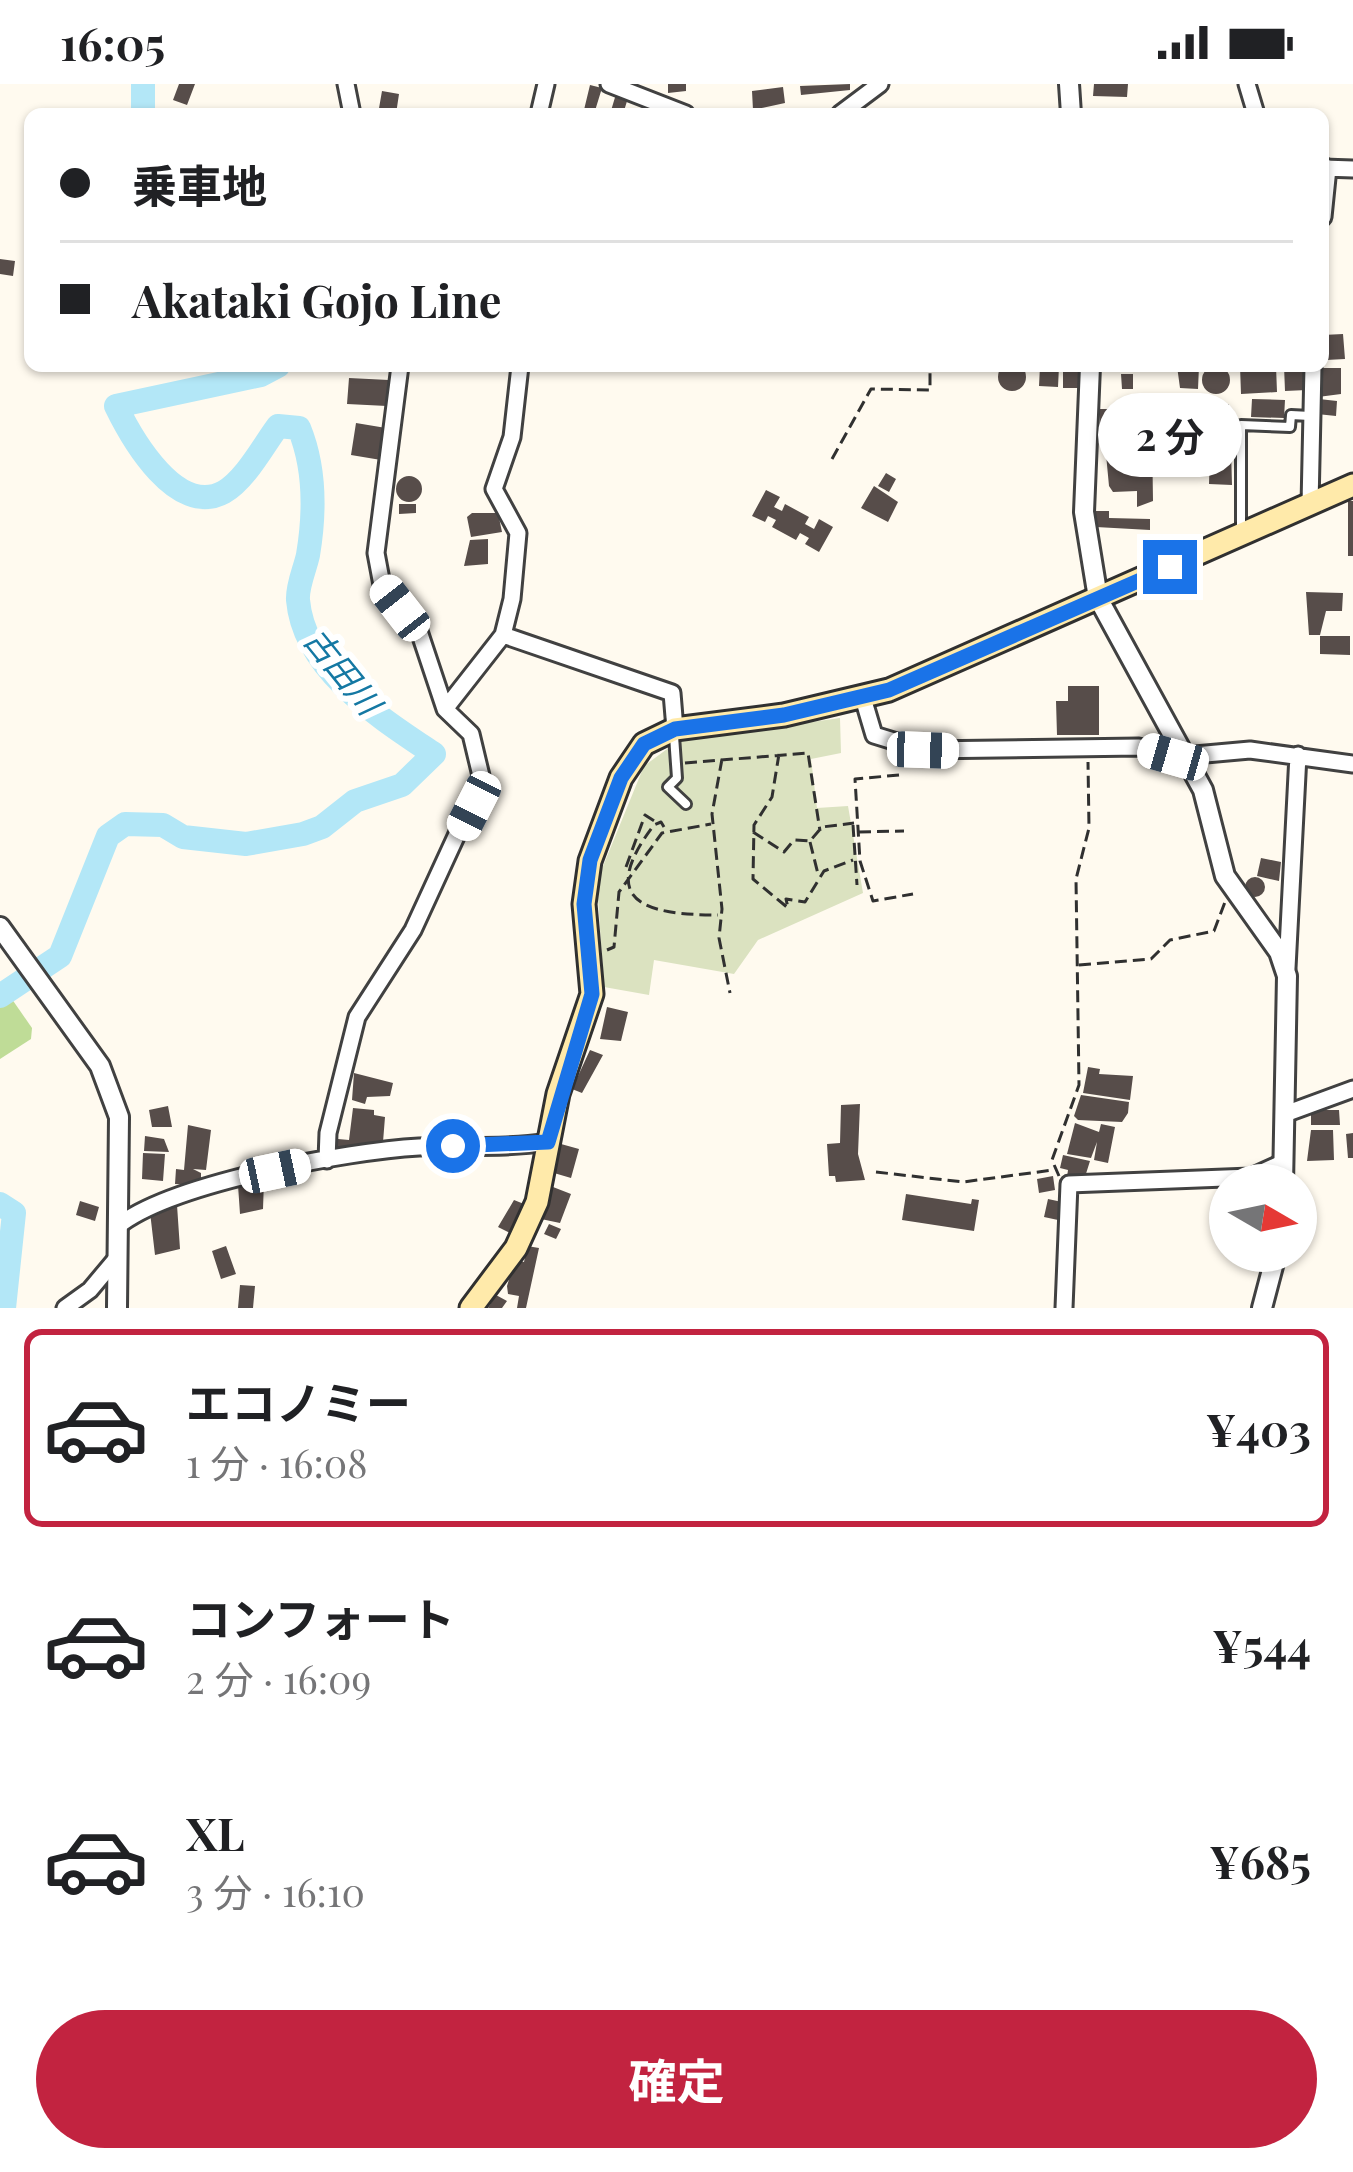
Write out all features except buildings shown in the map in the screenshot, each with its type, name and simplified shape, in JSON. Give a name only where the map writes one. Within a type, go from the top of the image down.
[{"type":"main road","points":[[471,1308],[529,1225],[558,1094],[589,1011],[591,965],[584,904],[597,836],[631,760],[644,744],[675,729],[863,698],[1353,485]]},
{"type":"street","points":[[609,84],[671,108]]},
{"type":"street","points":[[854,84],[860,102]]},
{"type":"street","points":[[850,108],[880,84]]},
{"type":"street","points":[[327,1160],[328,1133],[358,1018],[413,930],[482,780],[471,734],[446,709],[418,632],[382,585],[376,553],[399,372]]},
{"type":"street","points":[[446,709],[503,635],[518,532],[494,489],[512,436],[519,372]]},
{"type":"street","points":[[1090,372],[1084,512],[1098,598],[1203,790],[1234,891],[1267,933],[1287,976]]},
{"type":"street","points":[[1310,505],[1313,372]]},
{"type":"street","points":[[503,635],[672,693],[675,729]]},
{"type":"street","points":[[863,698],[874,735],[893,744],[996,753],[1056,745],[1083,750],[1139,747],[1185,755],[1250,750],[1353,764]]},
{"type":"street","points":[[1064,1308],[1070,1184],[1251,1177],[1284,1162],[1298,755]]},
{"type":"street","points":[[0,927],[100,1066],[119,1117],[117,1308]]},
{"type":"street","points":[[1285,1114],[1353,1089]]},
{"type":"street","points":[[118,1226],[159,1203],[327,1160],[414,1147],[548,1142]]},
{"type":"street","points":[[64,1308],[90,1290],[116,1258]]},
{"type":"street","points":[[1262,1308],[1271,1272]]},
{"type":"lane","points":[[1241,536],[1241,425],[1291,427],[1291,415],[1311,416]]},
{"type":"lane","points":[[675,729],[677,778],[668,787],[686,804]]},
{"type":"path","points":[[832,459],[871,389],[930,390],[929,372]]},
{"type":"path","points":[[1070,1184],[1052,1160],[1079,1085],[1076,879],[1089,828],[1090,768],[1083,750]]},
{"type":"path","points":[[676,764],[808,753],[820,831]]},
{"type":"path","points":[[779,754],[772,797],[753,832],[754,879],[786,909],[786,899],[805,902],[819,878],[853,860]]},
{"type":"path","points":[[722,759],[713,824],[719,938],[730,993]]},
{"type":"path","points":[[899,775],[855,779],[860,861],[873,901],[913,894]]},
{"type":"path","points":[[713,824],[666,829],[645,815],[624,883],[646,908],[721,915]]},
{"type":"path","points":[[626,868],[657,823]]},
{"type":"path","points":[[753,832],[784,852],[794,840],[810,841],[820,831],[854,823]]},
{"type":"path","points":[[854,823],[860,832]]},
{"type":"path","points":[[854,823],[857,885]]},
{"type":"path","points":[[591,965],[605,961],[607,950],[614,946],[615,903],[624,883],[666,829]]},
{"type":"path","points":[[860,832],[904,831]]},
{"type":"path","points":[[810,841],[819,878]]},
{"type":"path","points":[[1076,965],[1151,958],[1171,940],[1214,931],[1219,909],[1234,891]]},
{"type":"path","points":[[876,1172],[963,1182],[1055,1169]]},
{"type":"green space","points":[[840,718],[841,753],[811,759],[817,808],[848,806],[863,893],[758,940],[734,974],[654,960],[649,995],[604,987],[598,899],[601,871],[644,766],[678,741]]},
{"type":"green space","points":[[0,982],[32,1028],[31,1039],[0,1059]]},
{"type":"waterway","name":"古田川","points":[[143,84],[143,108]]},
{"type":"waterway","points":[[0,996],[60,956],[108,836],[125,824],[163,825],[183,837],[246,844],[303,834],[322,827],[355,801],[402,785],[434,754],[349,690],[314,649],[303,626],[298,595],[308,555],[312,490],[299,428],[278,426],[240,479],[224,492],[207,497],[173,485],[158,471],[116,406],[267,372]]},
{"type":"waterway","name":"古田川","points":[[0,1204],[14,1213],[4,1308]]},
{"type":"route","points":[[453,1146],[548,1142],[558,1094],[592,994],[584,922],[590,860],[621,778],[644,744],[675,729],[784,715],[889,690],[1170,567]]}]
